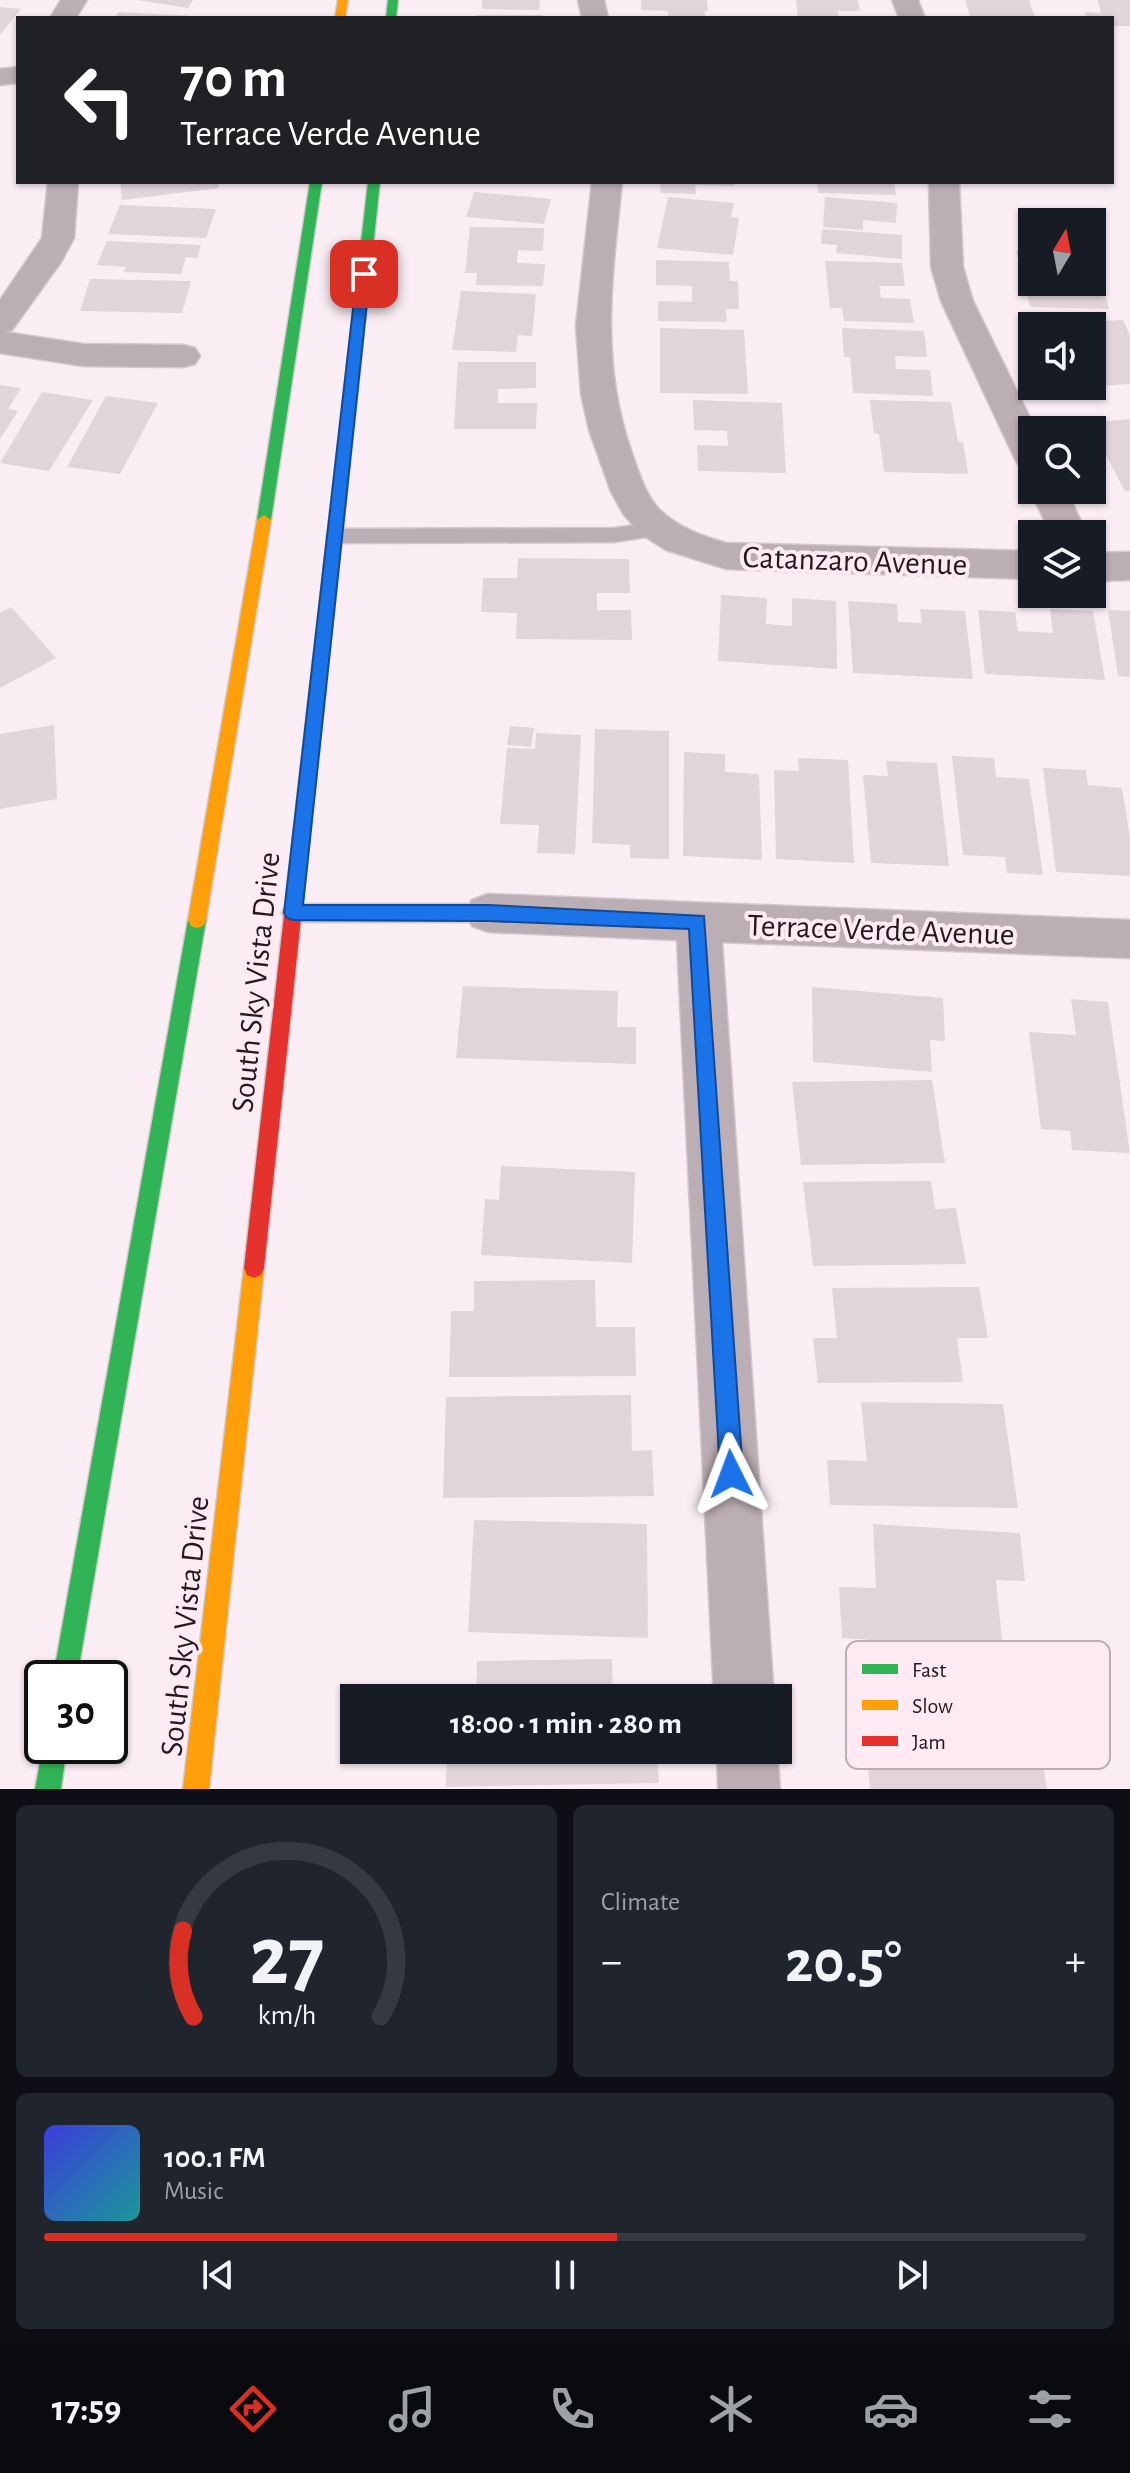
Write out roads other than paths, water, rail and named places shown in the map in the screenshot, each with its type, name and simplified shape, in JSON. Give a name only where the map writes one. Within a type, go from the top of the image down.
[{"type":"main road","name":"South Sky Vista Drive","points":[[68,1660],[249,620],[316,184]]},
{"type":"main road","name":"South Sky Vista Drive","points":[[196,1789],[374,184]]},
{"type":"main road","points":[[48,1789],[52,1764]]},
{"type":"street","points":[[0,323],[45,262],[58,238],[63,184]]},
{"type":"street","points":[[607,184],[592,295],[591,357],[596,396],[633,503],[670,536]]},
{"type":"street","points":[[944,184],[943,232],[947,267],[957,301],[1018,428]]},
{"type":"street","points":[[0,342],[83,355],[183,356]]},
{"type":"street","name":"Catanzaro Avenue","points":[[670,536],[726,556],[1018,565]]},
{"type":"street","points":[[1106,567],[1130,566]]},
{"type":"street","name":"Terrace Verde Avenue","points":[[488,913],[1130,939]]},
{"type":"street","points":[[698,921],[743,1684]]},
{"type":"street","points":[[748,1764],[749,1789]]},
{"type":"lane","points":[[335,536],[670,536]]},
{"type":"lane","points":[[293,913],[488,913]]}]
